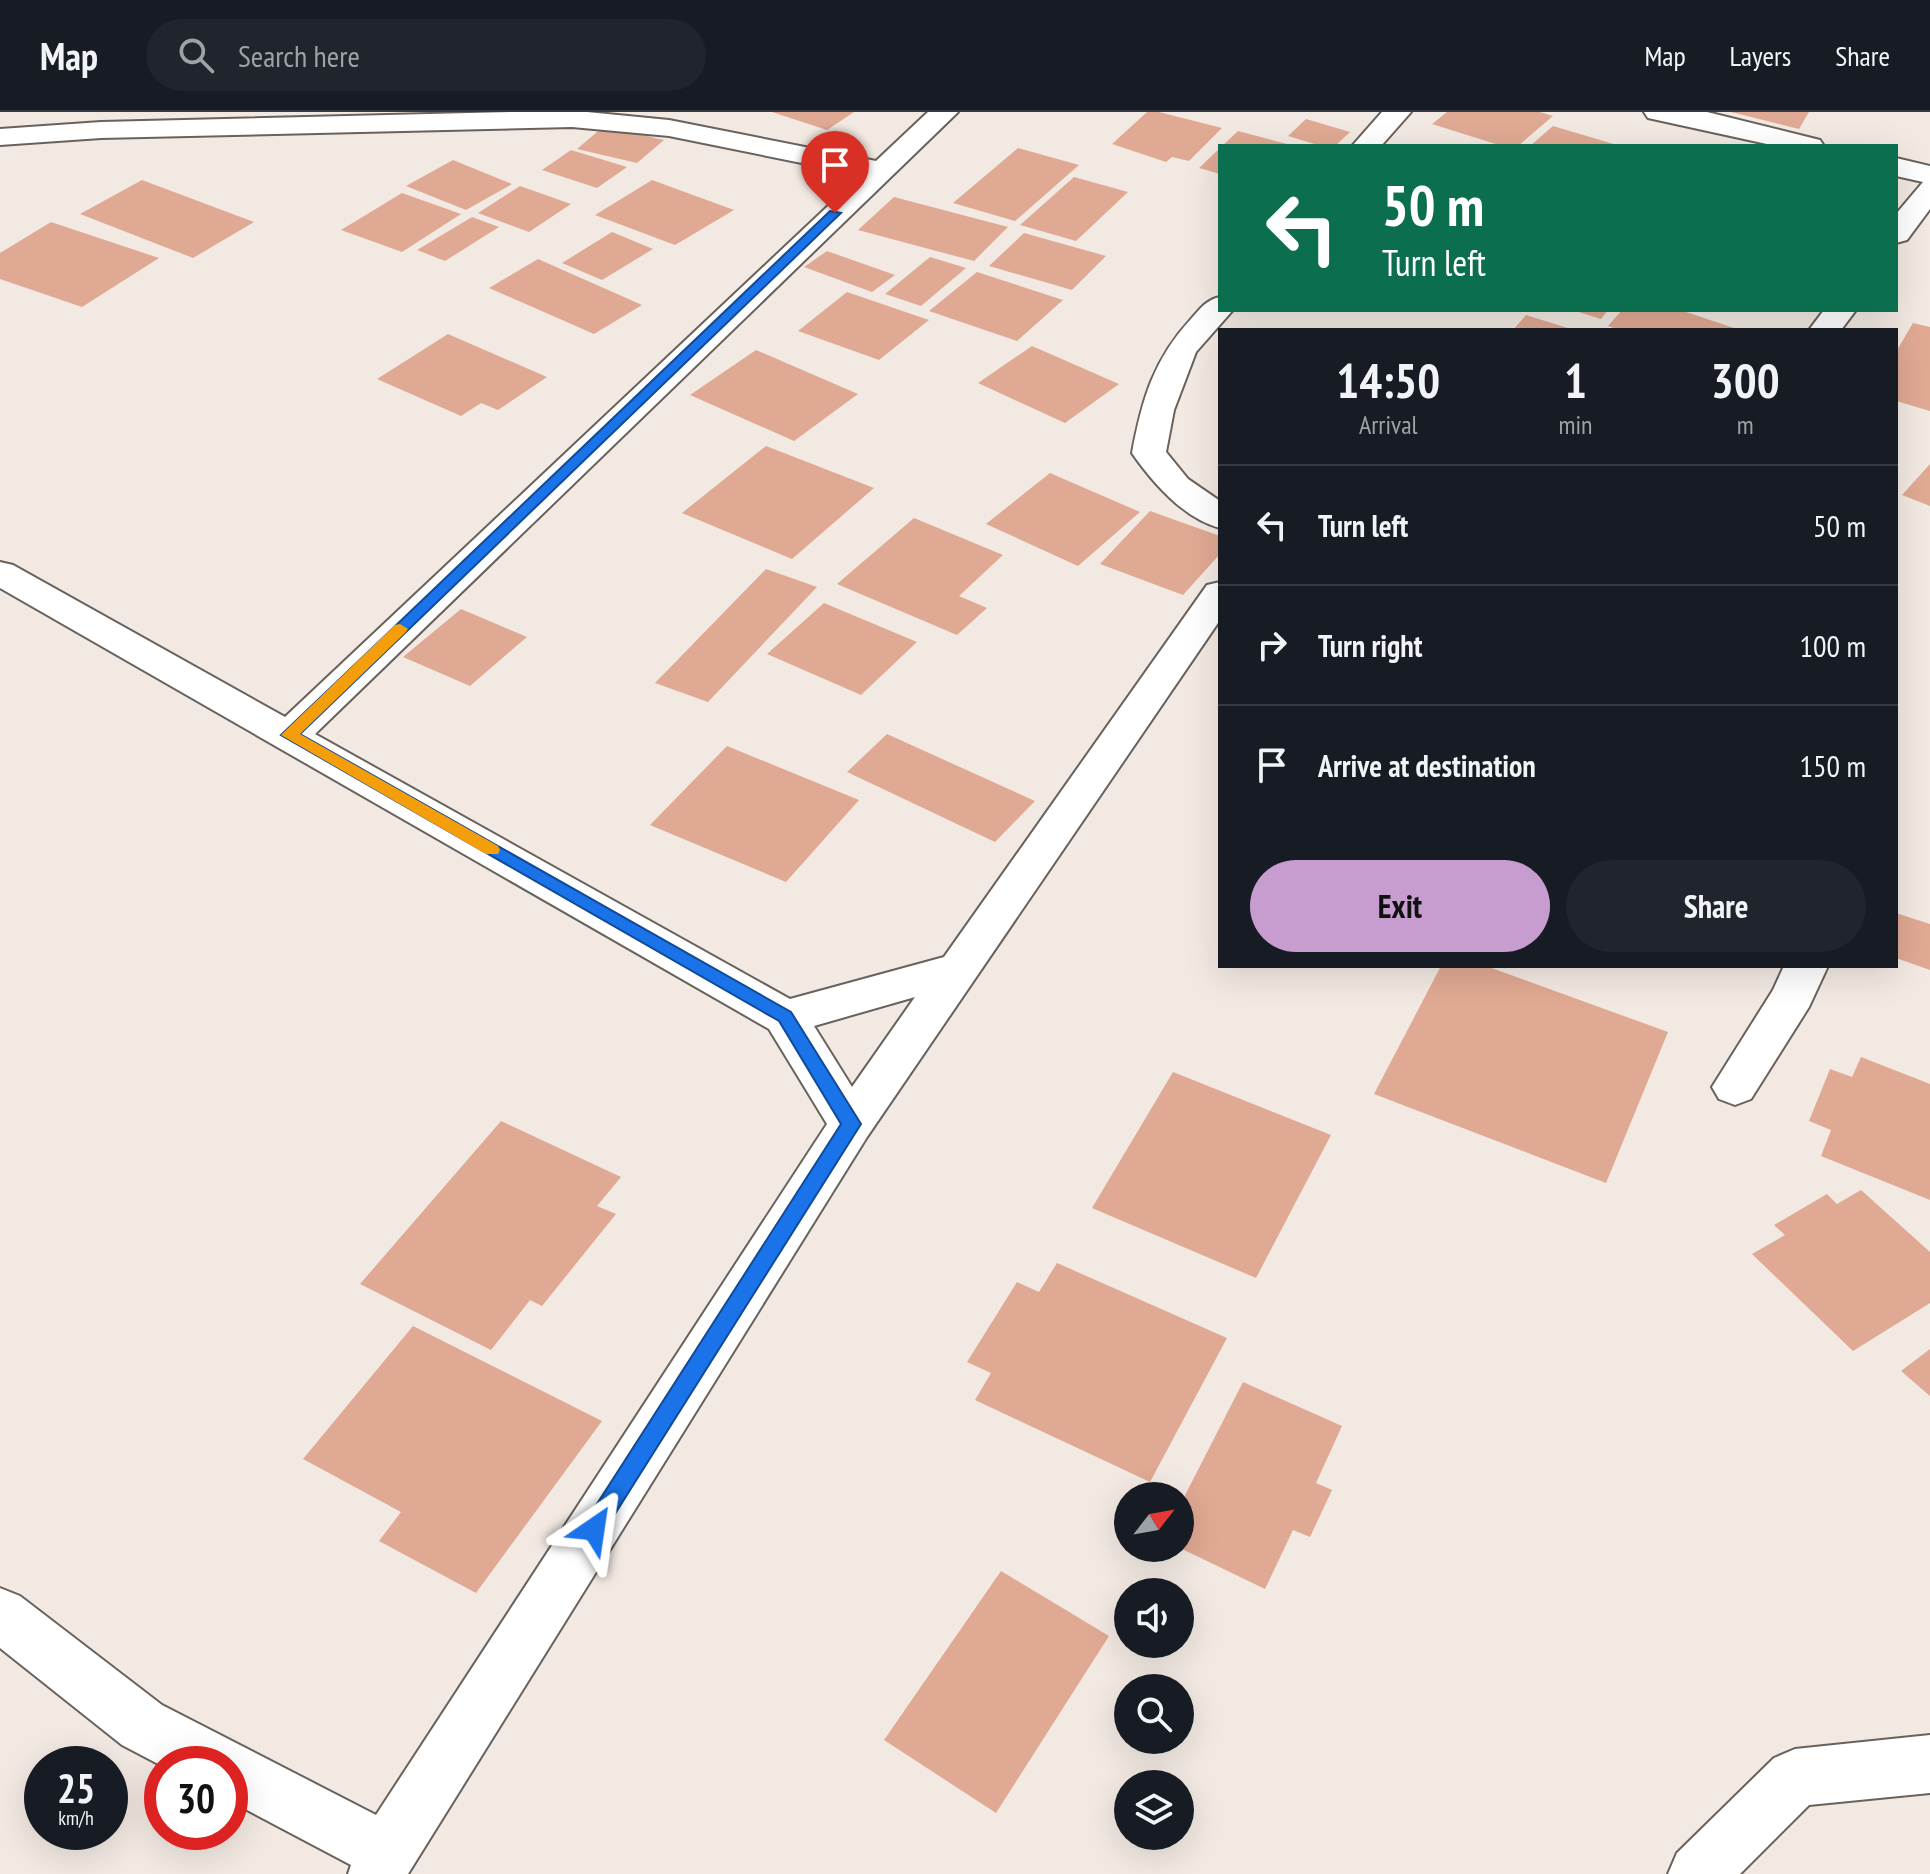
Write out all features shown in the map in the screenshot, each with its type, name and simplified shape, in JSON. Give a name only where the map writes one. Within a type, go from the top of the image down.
[{"type":"street","points":[[290,735],[944,112]]},
{"type":"street","points":[[1368,144],[1397,112]]},
{"type":"street","points":[[1658,112],[1701,119],[1802,144]]},
{"type":"street","points":[[0,137],[101,130],[574,116],[669,128],[880,170]]},
{"type":"street","points":[[1898,167],[1930,175]]},
{"type":"street","points":[[1898,231],[1930,189]]},
{"type":"street","points":[[1218,308],[1181,349],[1157,410],[1149,453],[1176,486],[1218,516]]},
{"type":"street","points":[[0,573],[785,1017],[851,1124]]},
{"type":"street","points":[[248,1781],[383,1863],[851,1124],[1218,596]]},
{"type":"street","points":[[785,1017],[961,968]]},
{"type":"street","points":[[1735,1087],[1793,995],[1805,968]]},
{"type":"street","points":[[0,1614],[142,1725],[183,1746]]},
{"type":"street","points":[[1698,1874],[1795,1778],[1930,1764]]},
{"type":"building","points":[[772,112],[854,112],[827,130]]},
{"type":"building","points":[[1147,112],[1159,112],[1222,128],[1189,161],[1172,157],[1166,162],[1112,144]]},
{"type":"building","points":[[1447,112],[1540,112],[1553,116],[1520,144],[1496,144],[1432,124]]},
{"type":"building","points":[[1731,112],[1809,112],[1799,129]]},
{"type":"building","points":[[1306,119],[1350,132],[1337,144],[1314,144],[1288,136]]},
{"type":"building","points":[[604,126],[664,140],[637,163],[577,149]]},
{"type":"building","points":[[1553,126],[1614,144],[1532,144]]},
{"type":"building","points":[[1238,131],[1287,144],[1224,144]]},
{"type":"building","points":[[1018,148],[1079,165],[1015,221],[953,203]]},
{"type":"building","points":[[571,150],[627,167],[597,188],[542,170]]},
{"type":"building","points":[[1218,150],[1218,173],[1199,168]]},
{"type":"building","points":[[453,160],[512,184],[466,210],[406,186]]},
{"type":"building","points":[[1074,177],[1128,192],[1076,241],[1020,225]]},
{"type":"building","points":[[142,180],[254,222],[193,258],[80,214]]},
{"type":"building","points":[[652,180],[734,210],[675,245],[595,215]]},
{"type":"building","points":[[520,186],[571,204],[529,232],[478,213]]},
{"type":"building","points":[[402,193],[461,214],[402,252],[341,230]]},
{"type":"building","points":[[894,197],[1008,227],[974,261],[858,230]]},
{"type":"building","points":[[472,217],[499,227],[445,261],[417,250]]},
{"type":"building","points":[[51,222],[159,258],[82,307],[0,279],[0,253]]},
{"type":"building","points":[[612,232],[653,249],[602,280],[562,263]]},
{"type":"building","points":[[1024,233],[1106,256],[1072,290],[989,266]]},
{"type":"building","points":[[827,251],[895,275],[872,292],[804,267]]},
{"type":"building","points":[[930,257],[966,268],[921,306],[885,294]]},
{"type":"building","points":[[538,259],[642,305],[594,334],[489,288]]},
{"type":"building","points":[[977,272],[1063,300],[1017,341],[929,311]]},
{"type":"building","points":[[847,292],[929,320],[879,360],[798,331]]},
{"type":"building","points":[[1578,312],[1606,312],[1601,319]]},
{"type":"building","points":[[1620,312],[1686,312],[1734,328],[1614,328],[1608,326]]},
{"type":"building","points":[[1526,315],[1568,328],[1515,328]]},
{"type":"building","points":[[1913,323],[1930,327],[1930,411],[1898,402],[1898,349]]},
{"type":"building","points":[[448,334],[547,377],[498,410],[481,403],[461,416],[377,379]]},
{"type":"building","points":[[1032,346],[1119,384],[1065,423],[978,383]]},
{"type":"building","points":[[756,350],[858,394],[794,441],[690,395]]},
{"type":"building","points":[[766,446],[874,488],[792,559],[682,513]]},
{"type":"building","points":[[1930,464],[1930,506],[1902,495]]},
{"type":"building","points":[[1050,473],[1140,512],[1078,566],[986,524]]},
{"type":"building","points":[[1150,511],[1218,535],[1218,556],[1183,595],[1100,564]]},
{"type":"building","points":[[914,518],[1003,555],[959,596],[987,608],[957,635],[837,584]]},
{"type":"building","points":[[766,569],[817,587],[708,702],[655,683]]},
{"type":"building","points":[[824,603],[917,642],[861,695],[767,654]]},
{"type":"building","points":[[461,609],[527,637],[470,686],[403,657]]},
{"type":"building","points":[[887,734],[1035,801],[995,842],[847,772]]},
{"type":"building","points":[[727,746],[859,800],[786,882],[650,825]]},
{"type":"building","points":[[1898,914],[1930,924],[1930,970],[1898,959]]},
{"type":"building","points":[[1440,968],[1492,968],[1668,1032],[1606,1183],[1374,1094]]},
{"type":"building","points":[[1861,1057],[1930,1084],[1930,1200],[1821,1156],[1831,1130],[1809,1121],[1830,1069],[1852,1077]]},
{"type":"building","points":[[1173,1072],[1331,1135],[1256,1278],[1092,1208]]},
{"type":"building","points":[[501,1121],[621,1177],[597,1206],[616,1214],[542,1306],[530,1300],[491,1350],[360,1284]]},
{"type":"building","points":[[1861,1190],[1930,1252],[1930,1303],[1853,1351],[1752,1254],[1785,1235],[1774,1225],[1827,1194],[1837,1204]]},
{"type":"building","points":[[1057,1263],[1227,1338],[1150,1482],[975,1400],[991,1373],[967,1362],[1017,1282],[1039,1292]]},
{"type":"building","points":[[413,1326],[602,1421],[476,1593],[379,1541],[401,1512],[303,1459]]},
{"type":"building","points":[[1930,1349],[1930,1396],[1901,1371]]},
{"type":"building","points":[[1243,1382],[1342,1426],[1316,1483],[1332,1490],[1310,1537],[1293,1530],[1265,1589],[1194,1555],[1192,1482]]},
{"type":"building","points":[[1001,1571],[1109,1636],[996,1813],[884,1740]]},
{"type":"slow traffic","points":[[400,629],[290,735],[492,850]]},
{"type":"route","points":[[594,1529],[851,1124],[785,1017],[290,735],[835,213]]}]
